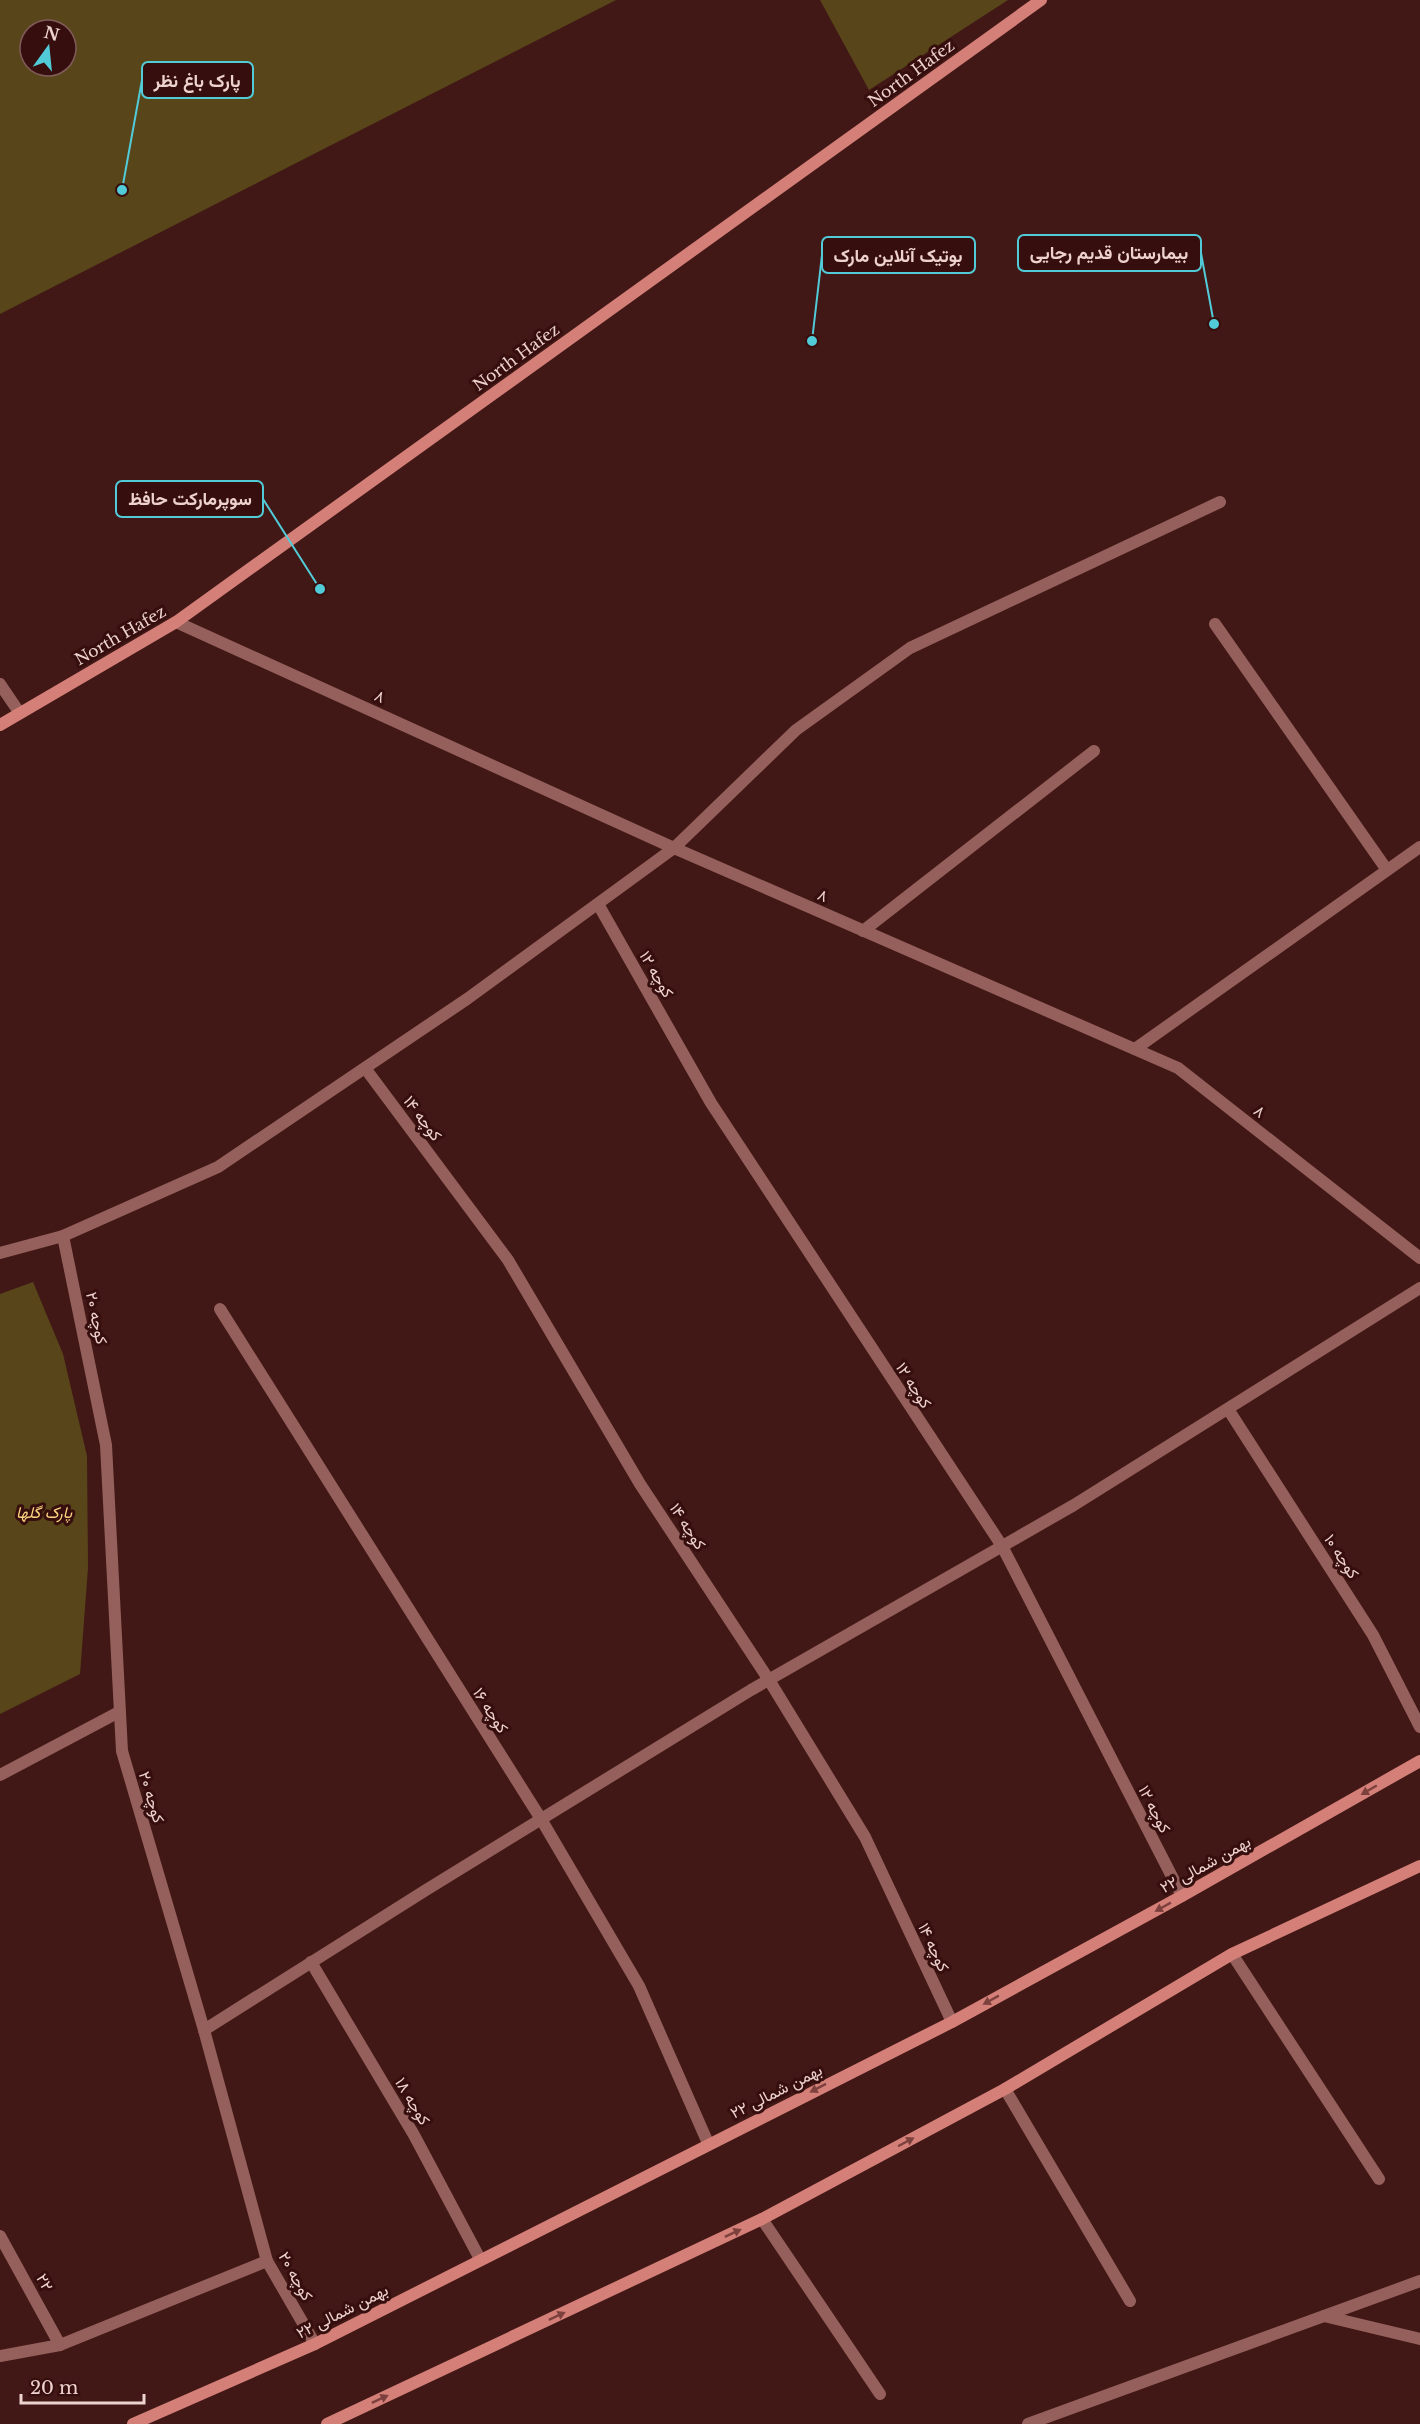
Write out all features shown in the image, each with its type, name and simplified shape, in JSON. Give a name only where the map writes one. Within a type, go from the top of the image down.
[{"type":"main road","name":"North Hafez","points":[[0,725],[176,622],[1041,0]]},
{"type":"main road","name":"۲۲ بهمن شمالی","points":[[133,2424],[315,2344],[708,2143],[952,2022],[1182,1896],[1420,1761]]},
{"type":"main road","points":[[327,2424],[762,2219],[1005,2089],[1232,1954],[1420,1866]]},
{"type":"street","points":[[0,1253],[63,1236],[218,1167],[467,999],[674,848],[795,730],[910,648],[1220,502]]},
{"type":"street","name":"۸","points":[[176,622],[674,848],[1178,1068],[1420,1258]]},
{"type":"street","points":[[1215,624],[1387,870]]},
{"type":"street","points":[[0,684],[19,712]]},
{"type":"street","points":[[863,931],[1094,751]]},
{"type":"street","points":[[1135,1049],[1420,847]]},
{"type":"street","name":"کوچه ۱۲","points":[[598,904],[711,1103],[1002,1546],[1182,1896]]},
{"type":"street","name":"کوچه ۱۴","points":[[365,1068],[508,1260],[640,1484],[769,1680],[865,1838],[952,2022]]},
{"type":"street","name":"کوچه ۲۰","points":[[63,1236],[106,1445],[122,1751],[204,2030],[267,2261],[315,2344]]},
{"type":"street","points":[[204,2030],[541,1819],[769,1680],[1074,1505],[1420,1288]]},
{"type":"street","name":"کوچه ۱۶","points":[[220,1309],[541,1819],[639,1986],[708,2143]]},
{"type":"street","name":"کوچه ۱۰","points":[[1228,1408],[1373,1635],[1420,1727]]},
{"type":"street","points":[[0,1775],[119,1712]]},
{"type":"street","points":[[1232,1954],[1379,2179]]},
{"type":"street","name":"کوچه ۱۸","points":[[311,1962],[414,2135],[480,2259]]},
{"type":"street","points":[[1005,2089],[1130,2301]]},
{"type":"street","points":[[762,2219],[880,2394]]},
{"type":"street","name":"۲۲","points":[[0,2236],[60,2345]]},
{"type":"street","points":[[0,2356],[60,2345],[267,2261]]},
{"type":"street","points":[[1028,2424],[1420,2281]]},
{"type":"street","points":[[1323,2316],[1420,2339]]},
{"type":"green space","points":[[0,0],[616,0],[0,314]]},
{"type":"green space","points":[[820,0],[1008,0],[869,90]]},
{"type":"green space","name":"پارک گلها","points":[[33,1282],[63,1354],[87,1456],[88,1568],[80,1674],[0,1714],[0,1294]]},
{"type":"place","name":"پارک باغ نظر","points":[[122,190]]},
{"type":"place","name":"بیمارستان قدیم رجایی","points":[[1214,324]]},
{"type":"place","name":"بوتیک آنلاین مارک","points":[[812,341]]},
{"type":"place","name":"سوپرمارکت حافظ","points":[[320,589]]}]
